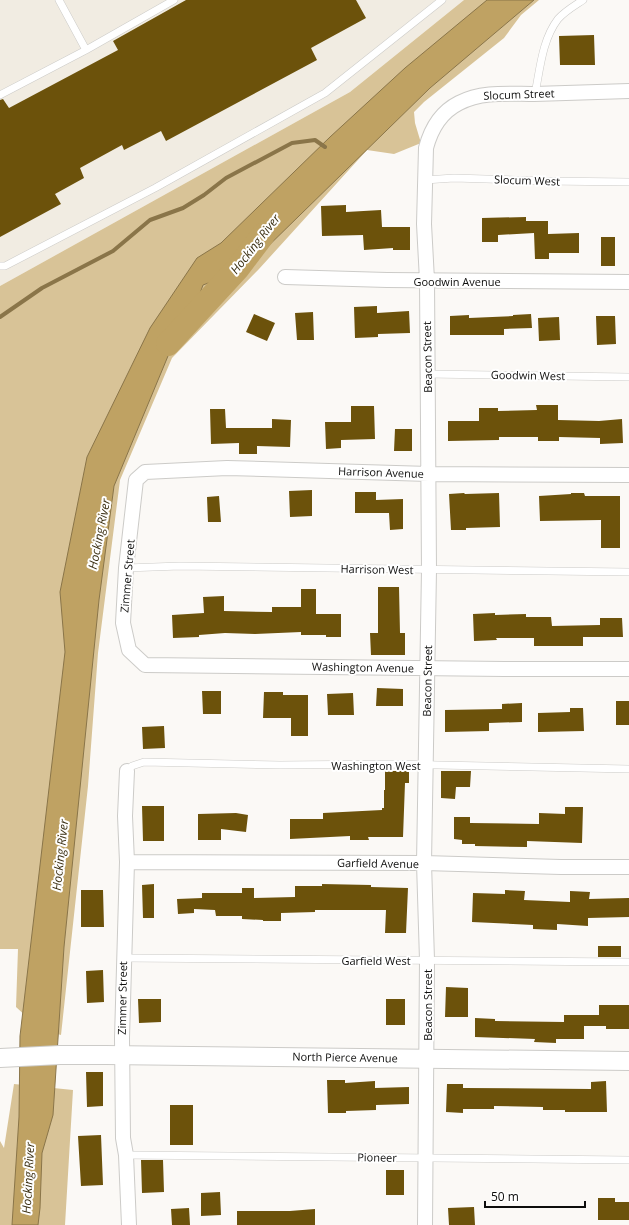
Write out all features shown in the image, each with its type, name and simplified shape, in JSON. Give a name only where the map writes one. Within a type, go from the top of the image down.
[{"type":"street","name":"Slocum Street","points":[[429,138],[440,117],[459,103],[476,96],[629,91]]},
{"type":"street","name":"Beacon Street","points":[[425,1225],[427,960],[424,863],[427,765],[429,474],[427,280],[424,224],[426,148],[429,138]]},
{"type":"street","name":"Goodwin Avenue","points":[[285,277],[387,280],[629,282]]},
{"type":"street","name":"Harrison Avenue","points":[[136,480],[145,472],[227,468],[429,474],[629,475]]},
{"type":"street","name":"Zimmer Street","points":[[136,480],[126,568],[123,622],[129,650],[145,666]]},
{"type":"street","name":"Washington Avenue","points":[[145,666],[629,669]]},
{"type":"street","name":"Zimmer Street","points":[[127,771],[125,816],[126,862],[122,1056],[123,1138],[126,1155],[129,1225]]},
{"type":"street","name":"Garfield Avenue","points":[[126,862],[424,863],[561,867],[629,867]]},
{"type":"street","name":"North Pierce Avenue","points":[[0,1058],[60,1055],[629,1061]]},
{"type":"lane","points":[[59,0],[86,50]]},
{"type":"lane","points":[[0,95],[86,50],[174,0]]},
{"type":"lane","points":[[0,266],[5,266],[155,188],[325,93],[442,0]]},
{"type":"lane","points":[[535,94],[546,44],[551,31],[558,19],[570,8],[583,0]]},
{"type":"lane","name":"Slocum West","points":[[425,180],[454,178],[629,182]]},
{"type":"lane","name":"Goodwin West","points":[[427,374],[629,377]]},
{"type":"lane","name":"Harrison West","points":[[126,568],[180,566],[629,572]]},
{"type":"lane","name":"Washington West","points":[[127,771],[132,766],[144,762],[280,766],[355,764],[629,769]]},
{"type":"lane","name":"Garfield West","points":[[123,958],[629,962]]},
{"type":"lane","name":"Pioneer","points":[[126,1155],[629,1160]]},
{"type":"shaded area","points":[[0,0],[464,0],[350,92],[0,286]]},
{"type":"shaded area","points":[[464,0],[539,0],[521,15],[504,38],[424,102],[414,112],[415,123],[421,143],[394,154],[367,150],[259,269],[172,358],[120,480],[98,653],[88,786],[61,1035],[40,1029],[16,1007],[18,949],[0,949],[0,286],[350,92]]},
{"type":"shaded area","points":[[14,1084],[73,1090],[65,1225],[0,1225],[0,1141],[4,1148]]},
{"type":"water","points":[[487,0],[534,0],[430,88],[257,257],[233,264],[219,279],[203,285],[184,338],[168,356],[114,486],[99,600],[64,947],[53,1115],[42,1153],[38,1225],[12,1225],[19,1117],[20,1036],[65,652],[60,592],[87,457],[150,328],[197,258],[221,243],[330,137],[405,68]]},
{"type":"building","points":[[186,0],[356,0],[366,18],[311,48],[317,60],[166,141],[161,131],[124,150],[122,145],[80,168],[84,178],[55,194],[61,204],[0,237],[0,100],[3,99],[9,108],[118,50],[113,41]]},
{"type":"building","points":[[594,35],[595,65],[560,65],[559,36]]},
{"type":"building","points":[[346,205],[346,212],[381,210],[382,227],[410,227],[410,250],[393,250],[393,248],[364,250],[363,235],[322,236],[321,206]]},
{"type":"building","points":[[526,217],[526,221],[548,221],[548,234],[579,233],[579,253],[549,253],[549,259],[535,259],[534,233],[498,235],[498,242],[482,242],[482,218]]},
{"type":"building","points":[[601,237],[615,237],[615,266],[601,266]]},
{"type":"building","points":[[377,306],[377,313],[409,311],[410,333],[378,334],[378,337],[355,338],[354,307]]},
{"type":"building","points":[[313,312],[314,340],[297,340],[295,313]]},
{"type":"building","points":[[254,314],[275,323],[267,341],[246,332]]},
{"type":"building","points":[[531,314],[532,328],[504,329],[504,335],[450,335],[450,316],[469,315],[469,318]]},
{"type":"building","points":[[596,316],[615,316],[616,344],[597,345]]},
{"type":"building","points":[[559,317],[560,340],[539,341],[538,318]]},
{"type":"building","points":[[536,405],[558,405],[558,420],[599,421],[622,419],[623,443],[600,444],[600,438],[559,437],[559,441],[538,441],[538,437],[499,437],[499,440],[448,441],[448,421],[479,421],[479,408],[498,408],[498,411],[537,410]]},
{"type":"building","points":[[351,406],[374,406],[375,439],[341,440],[341,448],[326,449],[325,422],[351,422]]},
{"type":"building","points":[[210,409],[225,409],[226,428],[272,428],[272,419],[291,420],[290,447],[257,446],[257,454],[239,454],[239,443],[211,444]]},
{"type":"building","points":[[395,429],[412,429],[412,451],[394,451]]},
{"type":"building","points":[[312,490],[312,516],[290,517],[289,491]]},
{"type":"building","points":[[355,492],[376,492],[376,500],[403,499],[403,529],[390,530],[389,513],[355,513]]},
{"type":"building","points":[[499,493],[500,527],[451,530],[449,494]]},
{"type":"building","points":[[584,493],[585,496],[620,496],[620,548],[601,548],[601,520],[540,521],[539,496]]},
{"type":"building","points":[[219,496],[221,522],[208,522],[207,497]]},
{"type":"building","points":[[378,587],[399,587],[400,633],[405,633],[405,655],[371,655],[370,633],[378,633]]},
{"type":"building","points":[[301,589],[316,589],[316,614],[341,614],[341,637],[326,637],[326,635],[301,635],[301,632],[255,634],[225,633],[199,635],[199,637],[173,638],[172,615],[204,613],[203,597],[224,596],[224,611],[272,612],[272,607],[301,607]]},
{"type":"building","points":[[495,613],[495,615],[526,614],[526,617],[551,617],[552,626],[600,625],[600,618],[622,618],[623,637],[583,637],[583,646],[534,646],[534,638],[496,638],[497,640],[474,641],[473,614]]},
{"type":"building","points":[[377,688],[403,689],[403,706],[376,706]]},
{"type":"building","points":[[202,691],[221,691],[221,714],[203,714]]},
{"type":"building","points":[[264,692],[283,692],[283,695],[308,695],[308,736],[291,736],[291,718],[263,718]]},
{"type":"building","points":[[353,693],[354,715],[328,715],[327,694]]},
{"type":"building","points":[[616,701],[629,701],[629,725],[616,725]]},
{"type":"building","points":[[522,703],[522,722],[489,723],[489,731],[445,732],[445,710],[502,709],[502,704]]},
{"type":"building","points":[[570,708],[583,708],[584,731],[538,732],[538,713],[570,712]]},
{"type":"building","points":[[164,726],[165,748],[143,749],[142,727]]},
{"type":"building","points":[[385,771],[409,771],[409,783],[405,783],[403,837],[368,837],[369,840],[350,840],[350,836],[290,839],[290,819],[323,819],[323,813],[382,810],[382,808],[384,808]]},
{"type":"building","points":[[441,771],[471,771],[470,787],[456,787],[455,799],[441,798]]},
{"type":"building","points":[[142,806],[164,806],[164,841],[143,841]]},
{"type":"building","points":[[565,807],[583,807],[582,843],[527,841],[527,847],[475,846],[475,844],[462,844],[462,840],[454,839],[454,817],[470,817],[470,823],[539,824],[539,813],[565,814]]},
{"type":"building","points":[[236,813],[248,815],[246,832],[221,829],[221,840],[198,840],[198,814]]},
{"type":"building","points":[[154,884],[154,918],[143,918],[142,885]]},
{"type":"building","points":[[322,884],[371,885],[371,887],[408,888],[406,933],[385,933],[386,910],[315,910],[315,912],[281,913],[281,921],[242,919],[242,916],[216,916],[215,910],[194,909],[194,913],[178,914],[177,899],[202,898],[202,893],[242,893],[242,888],[254,888],[254,898],[295,897],[295,886],[322,886]]},
{"type":"building","points":[[81,890],[103,890],[104,927],[81,927]]},
{"type":"building","points":[[505,890],[525,891],[524,900],[570,902],[570,891],[590,892],[589,899],[629,898],[629,917],[588,918],[588,926],[557,924],[557,930],[533,929],[533,925],[472,922],[473,893],[505,894]]},
{"type":"building","points":[[598,946],[621,946],[621,957],[598,957]]},
{"type":"building","points":[[103,970],[104,1002],[87,1003],[86,971]]},
{"type":"building","points":[[446,987],[468,988],[468,1017],[445,1017]]},
{"type":"building","points":[[138,999],[161,999],[161,1022],[139,1023]]},
{"type":"building","points":[[386,999],[405,999],[405,1025],[386,1025]]},
{"type":"building","points":[[599,1005],[629,1005],[629,1029],[606,1029],[606,1026],[584,1026],[584,1039],[556,1039],[556,1043],[534,1042],[535,1039],[475,1037],[475,1018],[495,1019],[495,1021],[564,1022],[564,1015],[599,1015]]},
{"type":"building","points":[[86,1072],[103,1072],[103,1106],[87,1107]]},
{"type":"building","points":[[327,1080],[345,1080],[345,1083],[375,1081],[375,1088],[409,1087],[409,1104],[376,1105],[376,1110],[328,1113]]},
{"type":"building","points":[[606,1081],[607,1112],[565,1112],[565,1110],[543,1110],[543,1107],[494,1106],[494,1109],[463,1109],[463,1113],[446,1112],[447,1084],[463,1084],[463,1088],[591,1089],[591,1082]]},
{"type":"building","points":[[170,1105],[193,1105],[193,1145],[170,1145]]},
{"type":"building","points":[[101,1135],[103,1185],[81,1186],[78,1136]]},
{"type":"building","points":[[141,1160],[163,1160],[164,1192],[142,1193]]},
{"type":"building","points":[[386,1170],[404,1170],[404,1195],[386,1195]]},
{"type":"building","points":[[220,1192],[221,1215],[201,1216],[201,1193]]},
{"type":"building","points":[[598,1198],[615,1198],[615,1202],[629,1202],[629,1220],[598,1220]]},
{"type":"building","points":[[474,1207],[475,1225],[449,1225],[448,1208]]},
{"type":"building","points":[[189,1208],[190,1225],[172,1225],[171,1209]]},
{"type":"building","points":[[315,1209],[315,1225],[237,1225],[237,1211],[290,1211]]},
{"type":"waterway","points":[[0,317],[42,288],[113,251],[150,220],[183,208],[204,195],[226,178],[292,143],[315,140],[325,147]]},
{"type":"waterway","name":"Hocking River","points":[[168,344],[238,268],[263,235]]}]
